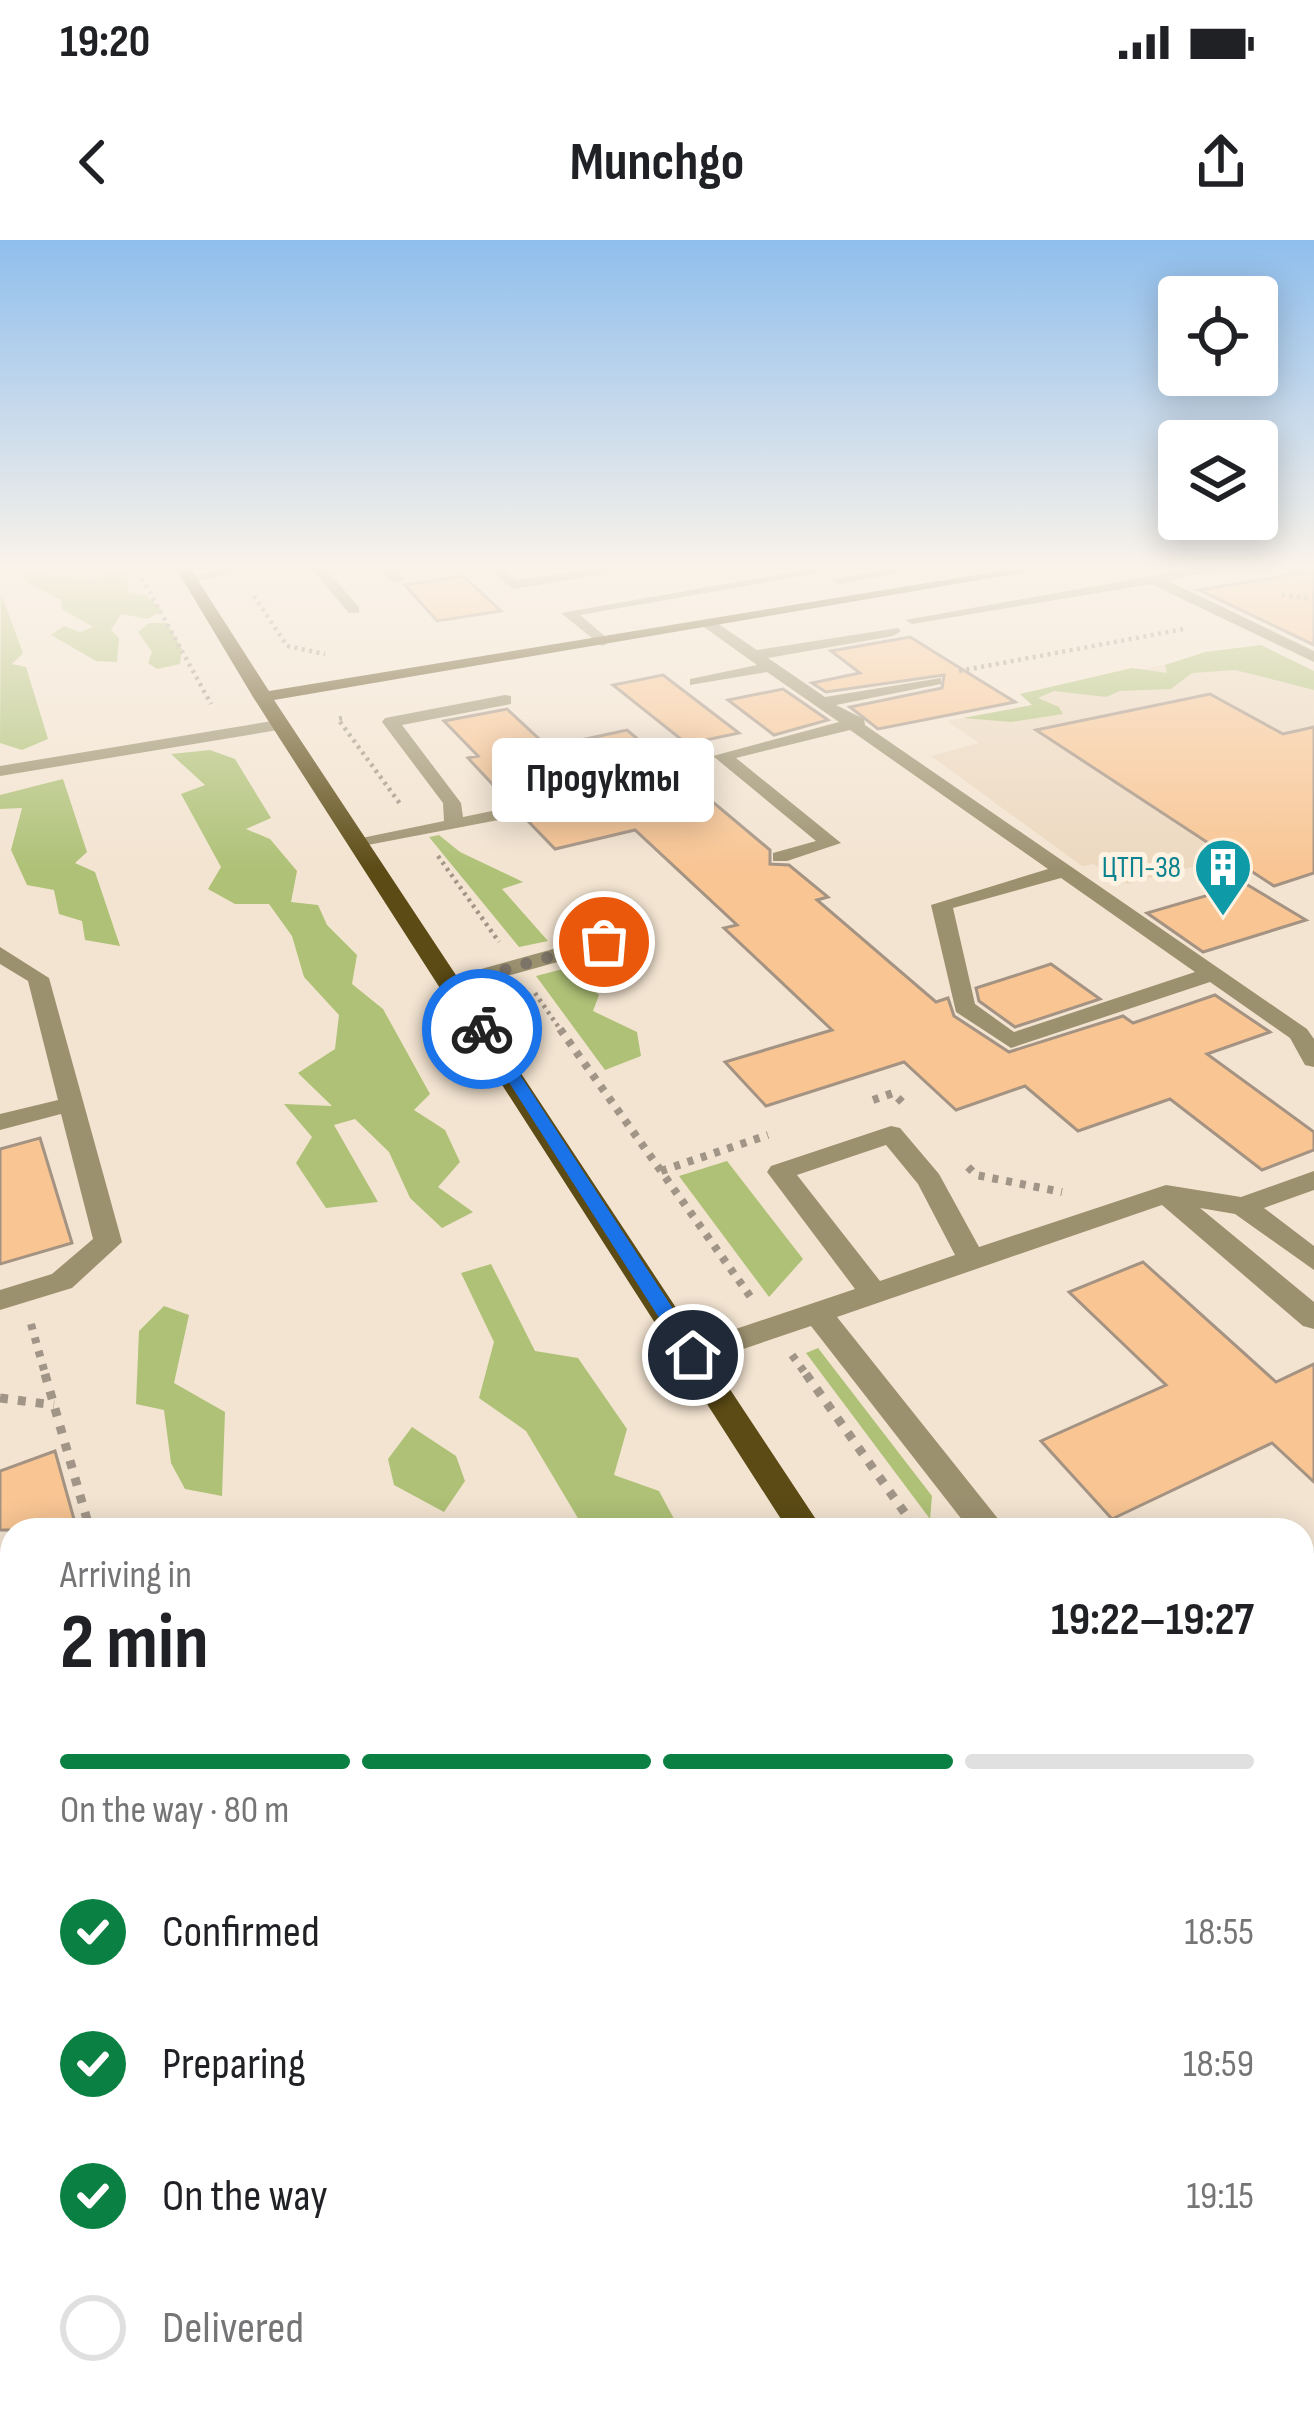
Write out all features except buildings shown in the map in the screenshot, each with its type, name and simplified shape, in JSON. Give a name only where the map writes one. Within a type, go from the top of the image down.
[{"type":"main road","points":[[243,667],[798,1518]]},
{"type":"main road","points":[[261,697],[442,667]]},
{"type":"lane","points":[[696,682],[745,667]]},
{"type":"lane","points":[[775,667],[1212,974],[1307,1033],[1314,1060]]},
{"type":"lane","points":[[824,702],[935,681]]},
{"type":"lane","points":[[454,825],[452,802],[391,722],[505,700]]},
{"type":"lane","points":[[780,857],[831,843],[722,756],[858,723]]},
{"type":"lane","points":[[0,771],[278,725]]},
{"type":"lane","points":[[359,844],[554,804]]},
{"type":"lane","points":[[1063,871],[942,905],[964,1007],[1011,1041],[1212,974]]},
{"type":"lane","points":[[453,984],[604,942]]},
{"type":"lane","points":[[0,954],[38,978],[108,1242],[62,1281],[11,1297]]},
{"type":"lane","points":[[0,1122],[72,1104]]},
{"type":"lane","points":[[874,1293],[779,1172],[891,1134],[930,1180],[972,1260]]},
{"type":"lane","points":[[1243,1206],[1314,1180]]},
{"type":"lane","points":[[693,1355],[1166,1194],[1243,1206],[1314,1260]]},
{"type":"lane","points":[[1166,1194],[1314,1318]]},
{"type":"lane","points":[[817,1313],[980,1518]]},
{"type":"path","points":[[191,667],[218,717]]},
{"type":"path","points":[[935,681],[949,673],[985,667]]},
{"type":"path","points":[[11,1297],[54,1405],[87,1518]]},
{"type":"path","points":[[0,1398],[54,1405]]},
{"type":"shaded area","points":[[1154,667],[1305,667],[1314,671],[1314,835],[1127,884],[1093,864],[1082,866],[931,756],[979,743],[947,721],[1033,705],[1020,694]]},
{"type":"green space","points":[[1,667],[26,667],[48,739],[22,750],[0,743]]},
{"type":"green space","points":[[1165,667],[1305,667],[1314,671],[1314,690],[1235,670],[1192,673],[1171,689],[1120,691],[1106,697],[1054,691],[1038,698],[1059,707],[1063,714],[1011,722],[963,718],[1032,705],[1020,694],[1132,668],[1167,673]]},
{"type":"green space","points":[[210,750],[235,759],[271,818],[246,829],[270,839],[297,871],[291,902],[318,905],[327,925],[357,955],[352,984],[383,1009],[430,1094],[414,1110],[445,1130],[460,1162],[438,1187],[473,1212],[442,1228],[410,1198],[389,1152],[355,1119],[334,1125],[378,1202],[326,1208],[296,1163],[312,1137],[284,1104],[332,1106],[298,1073],[335,1049],[339,1015],[304,977],[292,936],[269,904],[235,904],[208,889],[221,867],[181,794],[205,785],[171,754]]},
{"type":"green space","points":[[63,779],[87,852],[75,863],[95,872],[120,946],[85,940],[82,921],[59,914],[54,890],[27,885],[11,850],[22,808],[0,809],[0,795]]},
{"type":"green space","points":[[439,835],[460,852],[523,882],[502,889],[548,941],[519,947],[429,837]]},
{"type":"green space","points":[[571,967],[599,995],[593,1011],[637,1032],[641,1056],[605,1070],[536,976]]},
{"type":"green space","points":[[727,1161],[803,1259],[769,1297],[679,1176]]},
{"type":"green space","points":[[491,1264],[535,1351],[578,1358],[627,1429],[614,1475],[659,1491],[674,1518],[578,1518],[526,1431],[479,1398],[494,1342],[461,1273]]},
{"type":"green space","points":[[164,1306],[189,1315],[174,1383],[225,1412],[222,1496],[185,1489],[171,1463],[164,1410],[136,1404],[139,1331]]},
{"type":"green space","points":[[818,1348],[932,1496],[930,1518],[929,1518],[806,1353]]},
{"type":"green space","points":[[412,1427],[456,1456],[465,1481],[444,1512],[394,1485],[388,1459]]},
{"type":"way so far","points":[[482,1029],[453,984],[604,942]]},
{"type":"place","name":"ЦТП-38","points":[[1223,918]]},
{"type":"place","name":"Продукты","points":[[604,942]]},
{"type":"route","points":[[482,1029],[693,1355]]}]
